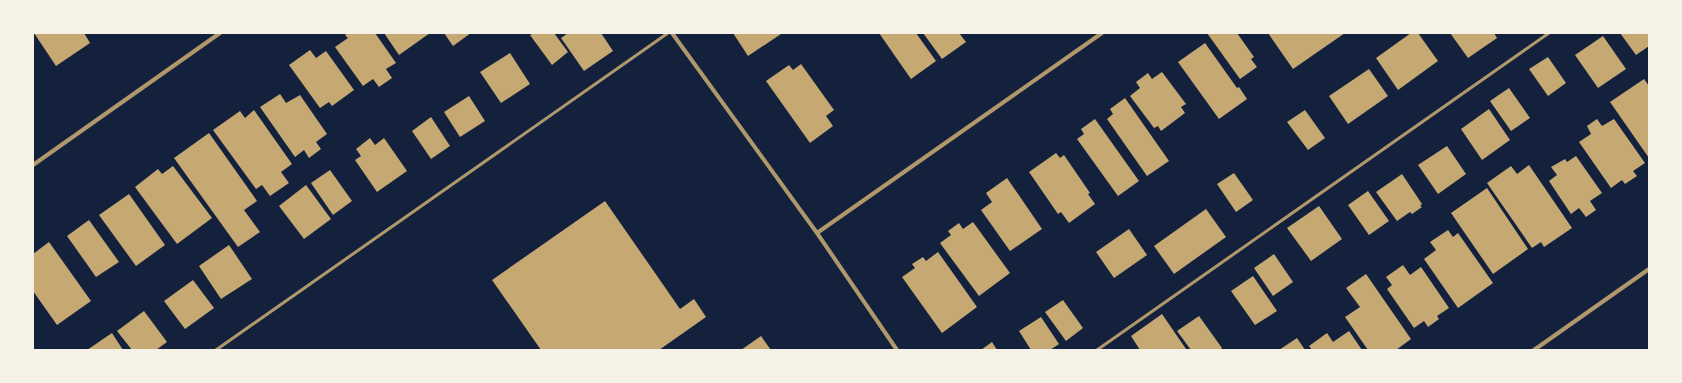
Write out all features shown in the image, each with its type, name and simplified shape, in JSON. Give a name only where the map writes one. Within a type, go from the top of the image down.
[{"type":"street","points":[[33,165],[220,33]]},
{"type":"street","points":[[672,33],[817,233],[897,350]]},
{"type":"street","points":[[817,233],[1102,33]]},
{"type":"street","points":[[1534,350],[1649,269]]},
{"type":"lane","points":[[216,350],[668,33]]},
{"type":"lane","points":[[1097,350],[1549,33]]},
{"type":"building","points":[[34,33],[84,33],[90,43],[56,66]]},
{"type":"building","points":[[348,33],[375,33],[396,63],[386,69],[392,78],[379,87],[373,79],[363,86],[335,47],[348,38],[345,35]]},
{"type":"building","points":[[384,33],[430,33],[399,55]]},
{"type":"building","points":[[444,33],[471,33],[453,46]]},
{"type":"building","points":[[534,33],[554,33],[568,52],[552,65],[530,35]]},
{"type":"building","points":[[568,33],[601,33],[613,51],[584,71],[561,38]]},
{"type":"building","points":[[733,33],[781,33],[781,34],[748,56]]},
{"type":"building","points":[[879,33],[916,33],[936,61],[911,79]]},
{"type":"building","points":[[923,33],[959,33],[966,42],[942,59]]},
{"type":"building","points":[[1207,33],[1237,33],[1254,57],[1251,59],[1257,67],[1240,79]]},
{"type":"building","points":[[1268,33],[1345,33],[1293,69]]},
{"type":"building","points":[[1411,33],[1418,33],[1438,61],[1398,90],[1376,58]]},
{"type":"building","points":[[1450,33],[1494,33],[1497,38],[1468,58]]},
{"type":"building","points":[[1620,33],[1649,33],[1649,46],[1636,55]]},
{"type":"building","points":[[1603,36],[1626,69],[1598,88],[1575,55]]},
{"type":"building","points":[[1205,43],[1237,88],[1239,87],[1247,99],[1219,119],[1178,62]]},
{"type":"building","points":[[310,50],[316,58],[326,51],[354,90],[332,106],[329,102],[320,108],[289,65]]},
{"type":"building","points":[[510,53],[530,84],[501,103],[480,72]]},
{"type":"building","points":[[1548,57],[1566,83],[1548,96],[1529,69]]},
{"type":"building","points":[[801,64],[834,110],[826,116],[833,126],[810,143],[766,81],[789,65],[793,70]]},
{"type":"building","points":[[1369,69],[1388,96],[1348,124],[1329,96]]},
{"type":"building","points":[[1162,72],[1186,104],[1181,107],[1185,113],[1161,131],[1158,126],[1154,128],[1130,96],[1140,88],[1136,82],[1148,73],[1152,79]]},
{"type":"building","points":[[1644,79],[1649,86],[1649,158],[1610,102]]},
{"type":"building","points":[[1509,88],[1530,118],[1511,131],[1490,101]]},
{"type":"building","points":[[280,94],[286,103],[300,95],[327,134],[316,142],[321,149],[309,158],[304,150],[295,157],[260,107]]},
{"type":"building","points":[[469,96],[485,121],[460,137],[444,112]]},
{"type":"building","points":[[1125,98],[1169,161],[1147,176],[1107,119],[1113,114],[1110,109]]},
{"type":"building","points":[[1489,109],[1510,140],[1482,160],[1461,129]]},
{"type":"building","points":[[254,110],[292,164],[281,172],[289,183],[270,196],[262,185],[256,189],[213,130],[240,111],[245,118]]},
{"type":"building","points":[[1305,110],[1325,138],[1308,150],[1287,122]]},
{"type":"building","points":[[431,117],[450,146],[431,159],[412,131]]},
{"type":"building","points":[[1095,119],[1139,181],[1118,196],[1077,139],[1084,134],[1081,129]]},
{"type":"building","points":[[1597,119],[1602,126],[1614,119],[1645,163],[1633,171],[1637,176],[1625,184],[1622,180],[1611,188],[1579,142],[1591,134],[1587,126]]},
{"type":"building","points":[[209,133],[257,201],[244,210],[260,232],[238,247],[174,158]]},
{"type":"building","points":[[370,138],[375,145],[384,138],[407,171],[377,192],[355,160],[361,156],[356,149]]},
{"type":"building","points":[[1447,146],[1466,174],[1438,194],[1418,165]]},
{"type":"building","points":[[1056,153],[1060,158],[1064,155],[1090,193],[1088,194],[1095,204],[1069,223],[1061,212],[1058,214],[1029,172]]},
{"type":"building","points":[[1576,156],[1602,193],[1590,201],[1596,210],[1586,217],[1579,208],[1571,214],[1549,181],[1557,175],[1551,167],[1565,159],[1567,162]]},
{"type":"building","points":[[1529,165],[1572,228],[1544,247],[1541,242],[1532,248],[1487,183],[1511,166],[1517,174]]},
{"type":"building","points":[[173,166],[212,218],[177,244],[135,187],[158,169],[162,174]]},
{"type":"building","points":[[330,170],[352,201],[333,215],[311,183]]},
{"type":"building","points":[[1234,173],[1253,200],[1236,212],[1217,184]]},
{"type":"building","points":[[1402,174],[1422,204],[1420,206],[1422,207],[1412,214],[1410,212],[1397,221],[1376,192]]},
{"type":"building","points":[[1007,178],[1042,229],[1010,251],[981,210],[992,202],[986,193]]},
{"type":"building","points":[[306,185],[331,219],[304,239],[279,206]]},
{"type":"building","points":[[1487,188],[1528,249],[1493,274],[1451,213]]},
{"type":"building","points":[[1368,191],[1389,221],[1369,235],[1348,205]]},
{"type":"building","points":[[129,194],[165,245],[136,266],[99,215]]},
{"type":"building","points":[[605,201],[680,309],[694,299],[706,317],[659,350],[541,350],[492,280]]},
{"type":"building","points":[[1319,206],[1342,239],[1311,261],[1287,228]]},
{"type":"building","points":[[1206,209],[1226,237],[1174,274],[1154,246]]},
{"type":"building","points":[[89,220],[119,262],[96,277],[67,236]]},
{"type":"building","points":[[973,222],[1010,273],[979,296],[940,243],[951,235],[948,231],[959,223],[963,229]]},
{"type":"building","points":[[1129,229],[1147,255],[1114,278],[1096,252]]},
{"type":"building","points":[[1448,230],[1453,237],[1458,233],[1493,283],[1458,308],[1424,259],[1436,250],[1430,242]]},
{"type":"building","points":[[49,242],[91,301],[57,325],[33,291],[33,254]]},
{"type":"building","points":[[229,245],[252,279],[221,299],[199,266]]},
{"type":"building","points":[[938,252],[977,307],[942,333],[902,277],[915,268],[912,264],[923,257],[926,261]]},
{"type":"building","points":[[1274,254],[1293,282],[1273,296],[1254,268]]},
{"type":"building","points":[[1403,265],[1410,275],[1421,267],[1449,308],[1437,316],[1439,319],[1428,327],[1424,321],[1414,328],[1387,289],[1392,285],[1386,277]]},
{"type":"building","points":[[1366,274],[1411,339],[1396,350],[1368,350],[1345,317],[1360,307],[1346,288]]},
{"type":"building","points":[[1253,276],[1277,311],[1255,325],[1231,291]]},
{"type":"building","points":[[193,280],[214,308],[185,329],[164,301]]},
{"type":"building","points":[[1063,300],[1083,328],[1066,341],[1045,312]]},
{"type":"building","points":[[144,311],[167,342],[156,350],[132,350],[117,331]]},
{"type":"building","points":[[1162,314],[1186,349],[1185,350],[1140,350],[1131,336]]},
{"type":"building","points":[[1199,316],[1222,348],[1220,350],[1191,350],[1177,331]]},
{"type":"building","points":[[1041,317],[1059,344],[1050,350],[1031,350],[1019,331]]},
{"type":"building","points":[[1349,331],[1362,350],[1312,350],[1309,346],[1327,333],[1333,342]]},
{"type":"building","points":[[112,333],[123,350],[87,350]]},
{"type":"building","points":[[761,336],[771,350],[741,350]]},
{"type":"building","points":[[1297,338],[1305,350],[1279,350]]},
{"type":"building","points":[[992,342],[997,350],[981,350]]}]
